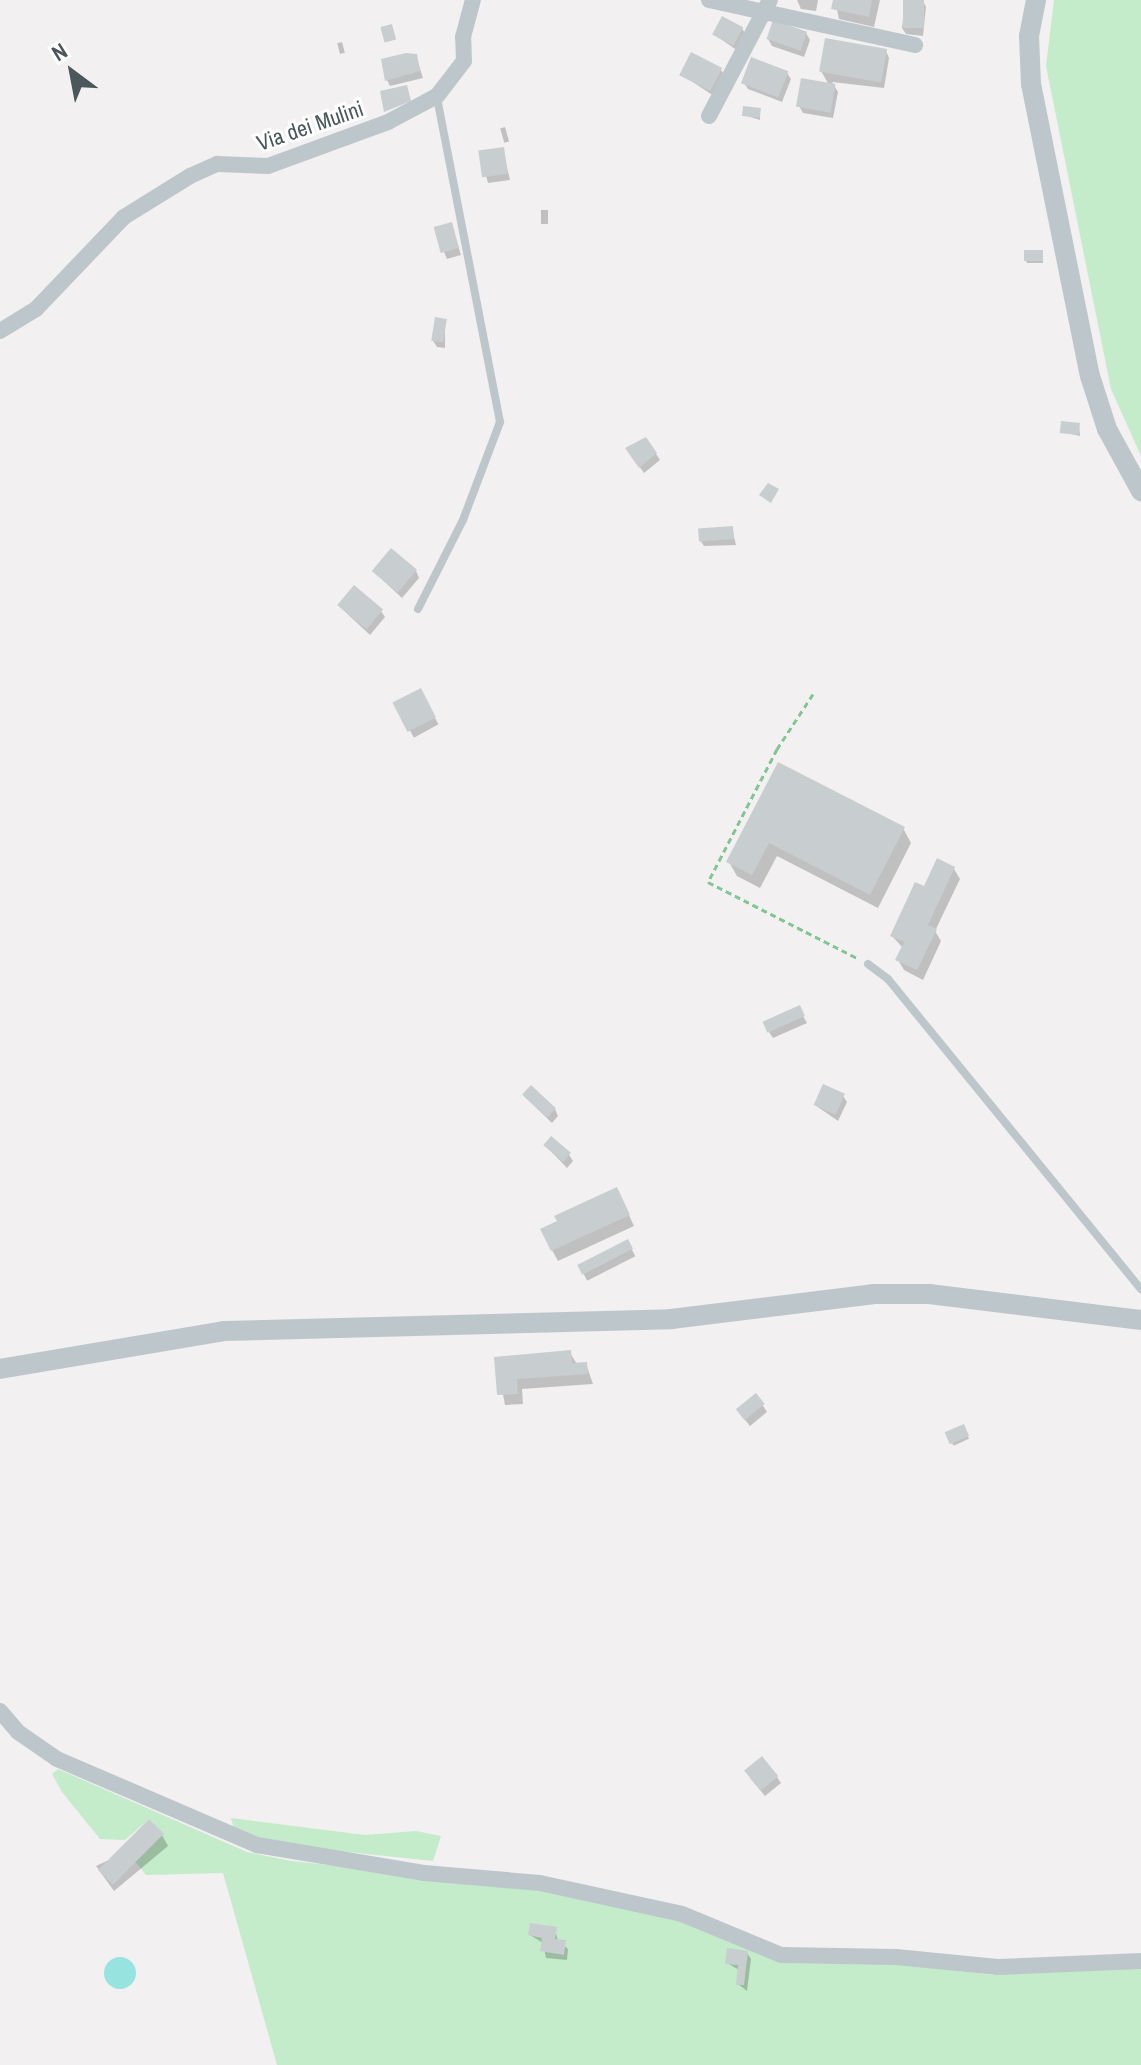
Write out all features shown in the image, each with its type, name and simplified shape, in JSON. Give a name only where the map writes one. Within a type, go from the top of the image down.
[{"type":"street","name":"Via dei Mulini","points":[[0,331],[36,309],[124,217],[190,176],[217,164],[268,166],[388,122],[437,96],[457,75],[473,0]]},
{"type":"street","points":[[709,0],[767,6],[915,45]]},
{"type":"street","points":[[1036,0],[1029,36],[1031,84],[1090,376],[1107,429],[1141,491]]},
{"type":"street","points":[[709,116],[767,6]]},
{"type":"street","points":[[0,1369],[224,1331],[671,1319],[874,1294],[929,1294],[1141,1320]]},
{"type":"street","points":[[0,1711],[18,1732],[57,1759],[257,1845],[424,1873],[540,1883],[682,1914],[781,1955],[896,1957],[998,1967],[1141,1961]]},
{"type":"lane","points":[[418,609],[463,520],[500,422],[437,96]]},
{"type":"lane","points":[[868,964],[888,979],[1141,1289]]},
{"type":"path","points":[[813,694],[777,749],[708,882],[868,964]]},
{"type":"green space","points":[[1054,0],[1141,0],[1141,456],[1111,389],[1046,66]]},
{"type":"green space","points":[[58,1769],[247,1852],[291,1861],[530,1886],[684,1919],[782,1961],[899,1964],[992,1975],[1141,1965],[1141,2065],[277,2065],[223,1873],[146,1875],[134,1860],[163,1834],[149,1819],[125,1840],[100,1839],[62,1792],[52,1774]]},
{"type":"green space","points":[[231,1818],[365,1835],[416,1831],[441,1836],[433,1861],[329,1850],[235,1833]]},
{"type":"water","points":[[120,1957],[131,1962],[136,1973],[131,1984],[120,1989],[109,1984],[104,1973],[109,1962]]},
{"type":"building","points":[[833,0],[872,0],[869,17],[831,9]]},
{"type":"building","points":[[903,0],[924,0],[924,28],[903,28]]},
{"type":"building","points":[[722,16],[743,27],[733,46],[712,35]]},
{"type":"building","points":[[773,20],[807,32],[801,51],[766,39]]},
{"type":"building","points":[[392,24],[396,39],[385,43],[380,27]]},
{"type":"building","points":[[825,38],[887,49],[881,82],[819,71]]},
{"type":"building","points":[[691,52],[722,68],[710,91],[679,75]]},
{"type":"building","points":[[406,53],[417,54],[420,71],[385,81],[381,59]]},
{"type":"building","points":[[751,57],[788,71],[778,97],[741,83]]},
{"type":"building","points":[[801,78],[835,84],[830,113],[796,107]]},
{"type":"building","points":[[407,85],[411,101],[384,112],[380,91]]},
{"type":"building","points":[[743,106],[761,108],[760,118],[742,116]]},
{"type":"building","points":[[504,147],[508,174],[482,177],[478,151]]},
{"type":"building","points":[[452,222],[459,248],[441,253],[434,227]]},
{"type":"building","points":[[1024,250],[1043,250],[1043,261],[1024,261]]},
{"type":"building","points":[[435,317],[447,319],[443,343],[431,341]]},
{"type":"building","points":[[1061,421],[1080,423],[1079,435],[1060,433]]},
{"type":"building","points":[[646,437],[657,453],[639,468],[625,448]]},
{"type":"building","points":[[768,483],[779,489],[771,503],[759,495]]},
{"type":"building","points":[[733,526],[734,539],[699,541],[698,528]]},
{"type":"building","points":[[391,548],[417,570],[398,593],[372,571]]},
{"type":"building","points":[[354,585],[383,609],[366,629],[337,605]]},
{"type":"building","points":[[421,688],[436,717],[407,732],[392,703]]},
{"type":"building","points":[[778,762],[905,827],[870,895],[769,843],[752,875],[726,862]]},
{"type":"building","points":[[937,858],[955,867],[928,925],[937,929],[917,970],[895,960],[904,942],[890,936],[915,882],[924,886]]},
{"type":"building","points":[[800,1005],[805,1016],[767,1033],[763,1022]]},
{"type":"building","points":[[823,1084],[845,1094],[836,1115],[814,1105]]},
{"type":"building","points":[[531,1085],[556,1108],[547,1118],[522,1095]]},
{"type":"building","points":[[551,1136],[571,1153],[563,1162],[543,1145]]},
{"type":"building","points":[[617,1187],[630,1215],[551,1251],[540,1229],[557,1221],[554,1216]]},
{"type":"building","points":[[628,1239],[633,1249],[582,1275],[577,1265]]},
{"type":"building","points":[[571,1350],[572,1363],[587,1362],[588,1374],[517,1379],[518,1394],[497,1395],[494,1357]]},
{"type":"building","points":[[756,1393],[765,1404],[745,1420],[736,1409]]},
{"type":"building","points":[[964,1424],[969,1436],[950,1444],[945,1432]]},
{"type":"building","points":[[762,1756],[778,1776],[760,1791],[744,1770]]},
{"type":"building","points":[[149,1819],[164,1834],[113,1885],[98,1870]]},
{"type":"building","points":[[530,1923],[557,1927],[555,1939],[566,1940],[564,1955],[540,1951],[542,1938],[528,1935]]},
{"type":"building","points":[[727,1948],[748,1951],[744,1985],[736,1985],[738,1965],[725,1964]]}]
